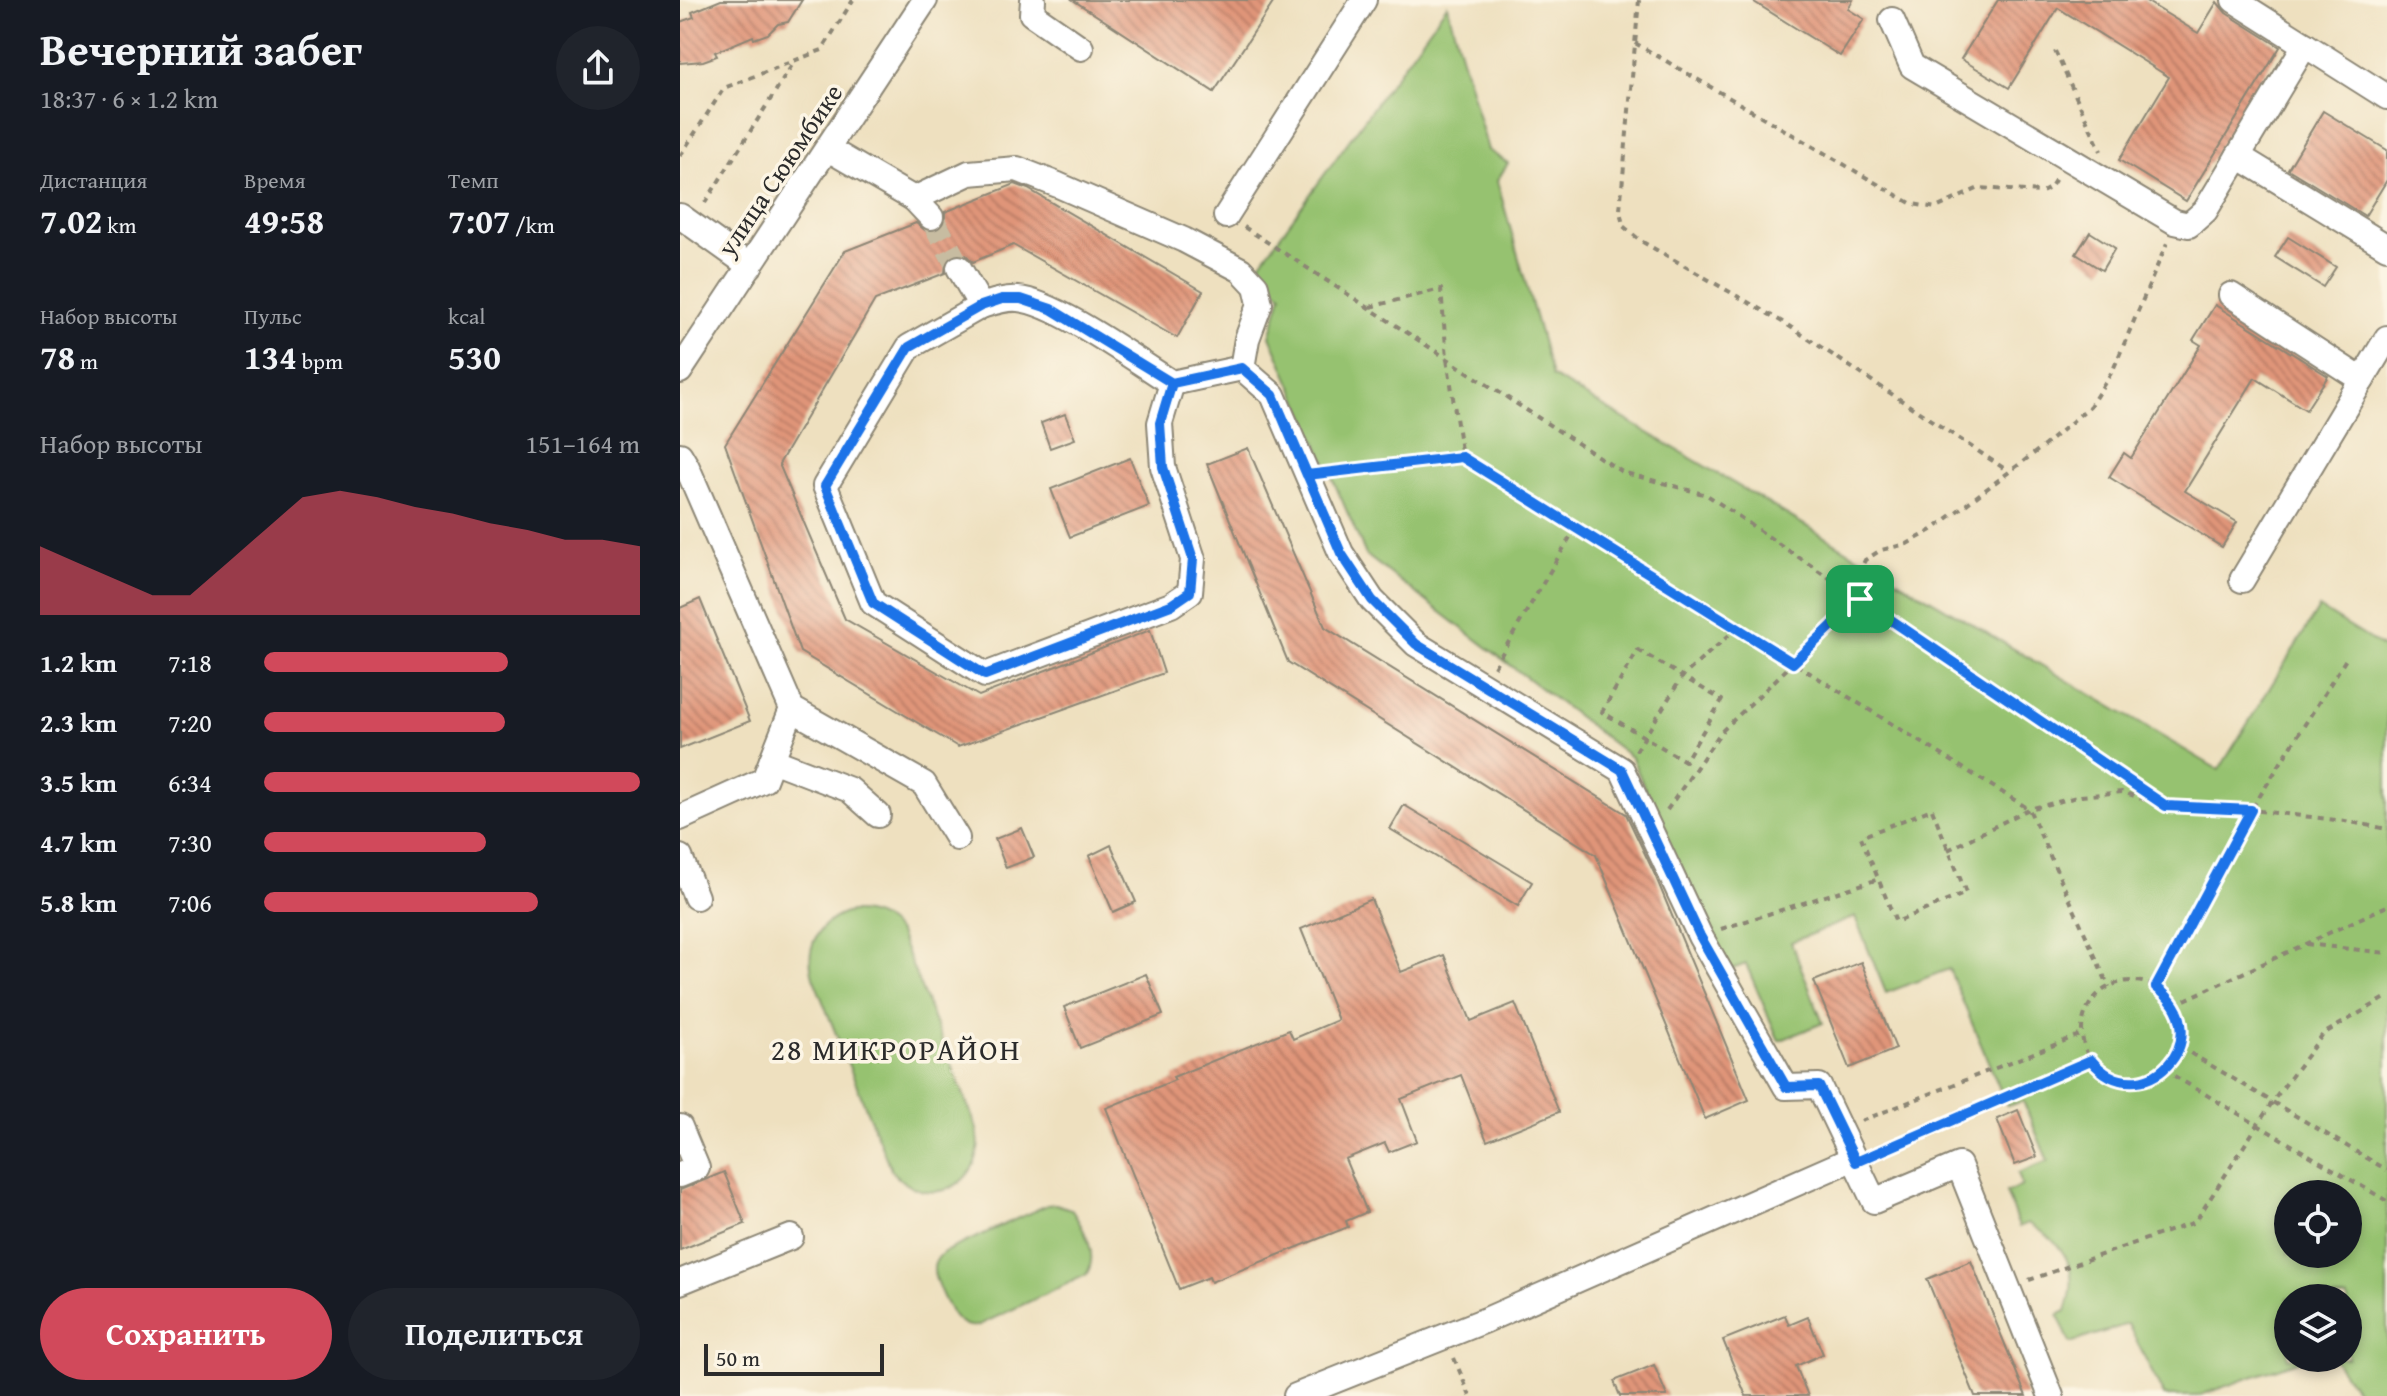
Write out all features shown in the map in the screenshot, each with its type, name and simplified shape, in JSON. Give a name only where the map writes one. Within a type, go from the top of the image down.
[{"type":"street","name":"улица Сююмбике","points":[[680,371],[925,0]]},
{"type":"street","points":[[1033,0],[1032,14],[1081,48]]},
{"type":"street","points":[[1226,216],[1364,0]]},
{"type":"street","points":[[2234,0],[2387,97]]},
{"type":"street","points":[[1892,20],[1912,66],[2175,222],[2189,225],[2205,211],[2305,45]]},
{"type":"street","points":[[828,149],[914,199],[931,217]]},
{"type":"street","points":[[2238,156],[2387,247]]},
{"type":"street","points":[[914,199],[969,173],[1017,169],[1207,252],[1241,270],[1256,286],[1260,304],[1247,339],[1242,368]]},
{"type":"street","points":[[686,220],[750,266]]},
{"type":"street","points":[[959,268],[981,306]]},
{"type":"street","points":[[2231,295],[2362,380]]},
{"type":"street","points":[[1172,383],[1160,423],[1163,467],[1193,559],[1190,592],[1171,605],[985,675],[873,603],[825,486],[909,347],[981,306],[1002,299],[1021,299],[1051,309],[1172,383],[1242,368]]},
{"type":"street","points":[[2242,580],[2387,338]]},
{"type":"street","points":[[1242,368],[1273,395],[1341,553],[1372,600],[1416,644],[1622,770],[1700,936],[1786,1087],[1819,1086],[1874,1201],[1959,1165],[2051,1396]]},
{"type":"street","points":[[680,455],[792,709],[924,784],[957,838]]},
{"type":"street","points":[[680,818],[764,780],[792,709]]},
{"type":"street","points":[[772,760],[850,790],[878,815]]},
{"type":"street","points":[[680,857],[696,897]]},
{"type":"street","points":[[680,1127],[697,1168],[680,1175]]},
{"type":"street","points":[[1296,1396],[1446,1336],[1855,1160]]},
{"type":"street","points":[[680,1282],[791,1237]]},
{"type":"path","points":[[680,156],[724,88],[822,50],[853,0]]},
{"type":"path","points":[[1639,0],[1620,210],[1623,226],[1641,241],[1786,324],[2008,471]]},
{"type":"path","points":[[1635,43],[1912,204],[1936,208],[1979,188],[2042,192],[2050,188],[2069,158]]},
{"type":"path","points":[[2055,51],[2117,186]]},
{"type":"path","points":[[686,220],[795,60]]},
{"type":"path","points":[[1226,216],[1622,472],[1707,495],[2166,806]]},
{"type":"path","points":[[1651,833],[1721,732],[1860,599],[1860,570],[1865,560],[1881,550],[1907,544],[1932,530],[2045,445],[2090,406],[2113,370],[2175,222]]},
{"type":"path","points":[[1368,308],[1441,289],[1447,358],[1462,457]]},
{"type":"path","points":[[1307,475],[1462,457],[2029,809],[2109,987]]},
{"type":"path","points":[[1484,686],[1576,527]]},
{"type":"path","points":[[1622,770],[1682,677],[1738,627]]},
{"type":"path","points":[[1638,650],[1722,700],[1685,761],[1645,738],[1602,712],[1638,650]]},
{"type":"path","points":[[2156,987],[2251,810],[2346,659]]},
{"type":"path","points":[[1948,850],[2029,809],[2081,796],[2122,792],[2166,806],[2251,810],[2387,829]]},
{"type":"path","points":[[1932,809],[1966,893],[1896,922],[1879,879],[1861,837],[1932,809]]},
{"type":"path","points":[[1700,936],[1879,879]]},
{"type":"path","points":[[2174,1005],[2387,906]]},
{"type":"path","points":[[2305,944],[2387,953]]},
{"type":"path","points":[[2128,982],[2156,987],[2174,1005],[2181,1022],[2180,1047],[2176,1056],[2164,1070],[2142,1081],[2125,1081],[2110,1076],[2091,1060],[2087,1052],[2082,1034],[2089,1006],[2109,987],[2128,982]]},
{"type":"path","points":[[2007,1288],[2195,1222],[2273,1101],[2323,1034],[2387,997]]},
{"type":"path","points":[[1840,1129],[2082,1034]]},
{"type":"path","points":[[2180,1047],[2387,1170]]},
{"type":"path","points":[[1855,1160],[2091,1060]]},
{"type":"path","points":[[2164,1070],[2387,1201]]},
{"type":"path","points":[[1446,1336],[1470,1396]]},
{"type":"green space","points":[[1447,5],[1488,150],[1508,163],[1497,181],[1552,376],[2219,770],[2319,608],[2387,650],[2387,1396],[2360,1396],[2343,1372],[2362,1372],[2362,1284],[2274,1284],[2274,1369],[2198,1396],[2164,1396],[2128,1324],[2070,1343],[2058,1315],[2066,1311],[2072,1282],[2066,1259],[2041,1231],[2028,1223],[2019,1227],[2006,1192],[2022,1186],[2018,1173],[2048,1161],[2023,1101],[2007,1106],[1949,969],[1886,993],[1855,917],[1791,942],[1823,1023],[1779,1041],[1746,964],[1721,973],[1632,758],[1366,555],[1270,336],[1282,294],[1254,272]]},
{"type":"green space","points":[[849,912],[877,916],[899,933],[976,1126],[978,1146],[975,1163],[966,1177],[953,1186],[938,1191],[922,1190],[906,1184],[891,1170],[813,977],[811,955],[816,936],[829,922]]},
{"type":"green space","points":[[1056,1204],[1071,1209],[1085,1233],[1091,1250],[1086,1275],[977,1326],[968,1326],[959,1321],[936,1280],[934,1265],[939,1257],[1047,1205]]},
{"type":"building","points":[[721,0],[802,0],[788,22],[778,24],[768,34],[754,39],[753,36],[715,52],[717,56],[703,61],[680,63],[680,22],[694,17],[692,12]]},
{"type":"building","points":[[1073,0],[1275,0],[1214,92]]},
{"type":"building","points":[[1751,0],[1853,0],[1848,9],[1864,19],[1840,56]]},
{"type":"building","points":[[1998,0],[2144,0],[2198,33],[2217,2],[2226,13],[2280,47],[2186,201],[2119,160],[2169,77],[2058,8],[2009,88],[1961,59]]},
{"type":"building","points":[[2323,111],[2387,150],[2387,180],[2365,216],[2288,169]]},
{"type":"building","points":[[1015,184],[1203,291],[1177,338],[1013,245],[973,262],[966,255],[952,255],[946,261],[945,273],[875,300],[779,464],[845,619],[979,696],[1150,630],[1164,673],[958,747],[800,652],[725,444],[845,251],[916,223],[926,231],[935,231],[945,222],[945,212]]},
{"type":"building","points":[[2090,232],[2115,248],[2102,270],[2076,254]]},
{"type":"building","points":[[2288,237],[2336,267],[2323,287],[2275,257]]},
{"type":"building","points":[[2215,305],[2328,376],[2306,410],[2255,378],[2185,491],[2237,522],[2222,547],[2109,477],[2124,453],[2131,458],[2201,345],[2193,340]]},
{"type":"building","points":[[1065,414],[1075,439],[1050,448],[1041,423]]},
{"type":"building","points":[[1248,448],[1325,627],[1626,814],[1655,875],[1749,1100],[1705,1119],[1596,855],[1288,662],[1207,464]]},
{"type":"building","points":[[1130,458],[1149,506],[1070,537],[1051,489]]},
{"type":"building","points":[[700,599],[750,721],[680,749],[680,608]]},
{"type":"building","points":[[1404,805],[1532,882],[1518,906],[1390,829]]},
{"type":"building","points":[[1022,828],[1034,857],[1006,868],[995,839]]},
{"type":"building","points":[[1111,845],[1136,902],[1113,912],[1089,856]]},
{"type":"building","points":[[1371,899],[1401,972],[1444,955],[1471,1021],[1515,1003],[1559,1112],[1487,1141],[1461,1075],[1401,1099],[1417,1141],[1389,1152],[1385,1143],[1345,1159],[1367,1212],[1346,1221],[1348,1227],[1211,1282],[1209,1277],[1179,1289],[1106,1108],[1289,1030],[1293,1039],[1338,1020],[1301,929]]},
{"type":"building","points":[[1861,962],[1896,1049],[1849,1068],[1814,981]]},
{"type":"building","points":[[1146,974],[1163,1015],[1080,1048],[1064,1007]]},
{"type":"building","points":[[2018,1110],[2037,1157],[2015,1165],[1997,1119]]},
{"type":"building","points":[[724,1172],[745,1224],[680,1250],[680,1190]]},
{"type":"building","points":[[1971,1261],[2026,1396],[1975,1396],[1927,1279]]},
{"type":"building","points":[[1785,1315],[1789,1325],[1808,1317],[1823,1354],[1796,1366],[1808,1396],[1746,1396],[1723,1340]]},
{"type":"building","points":[[1654,1365],[1667,1396],[1620,1396],[1614,1381]]},
{"type":"tunnel","points":[[931,217],[959,268]]},
{"type":"district","name":"28 МИКРОРАЙОН","points":[[896,1050]]},
{"type":"route","points":[[1860,599],[1793,663],[1462,457],[1307,475],[1273,395],[1242,368],[1172,383],[1160,423],[1163,467],[1193,559],[1190,592],[1171,605],[985,675],[873,603],[825,486],[909,347],[981,306],[1002,299],[1021,299],[1051,309],[1172,383],[1212,374],[1242,368],[1273,395],[1341,553],[1372,600],[1416,644],[1622,770],[1700,936],[1786,1087],[1819,1086],[1856,1162],[2091,1060],[2110,1076],[2125,1081],[2142,1081],[2157,1075],[2171,1064],[2180,1047],[2181,1022],[2172,1001],[2156,987],[2251,810],[2166,806],[1860,599]]}]
